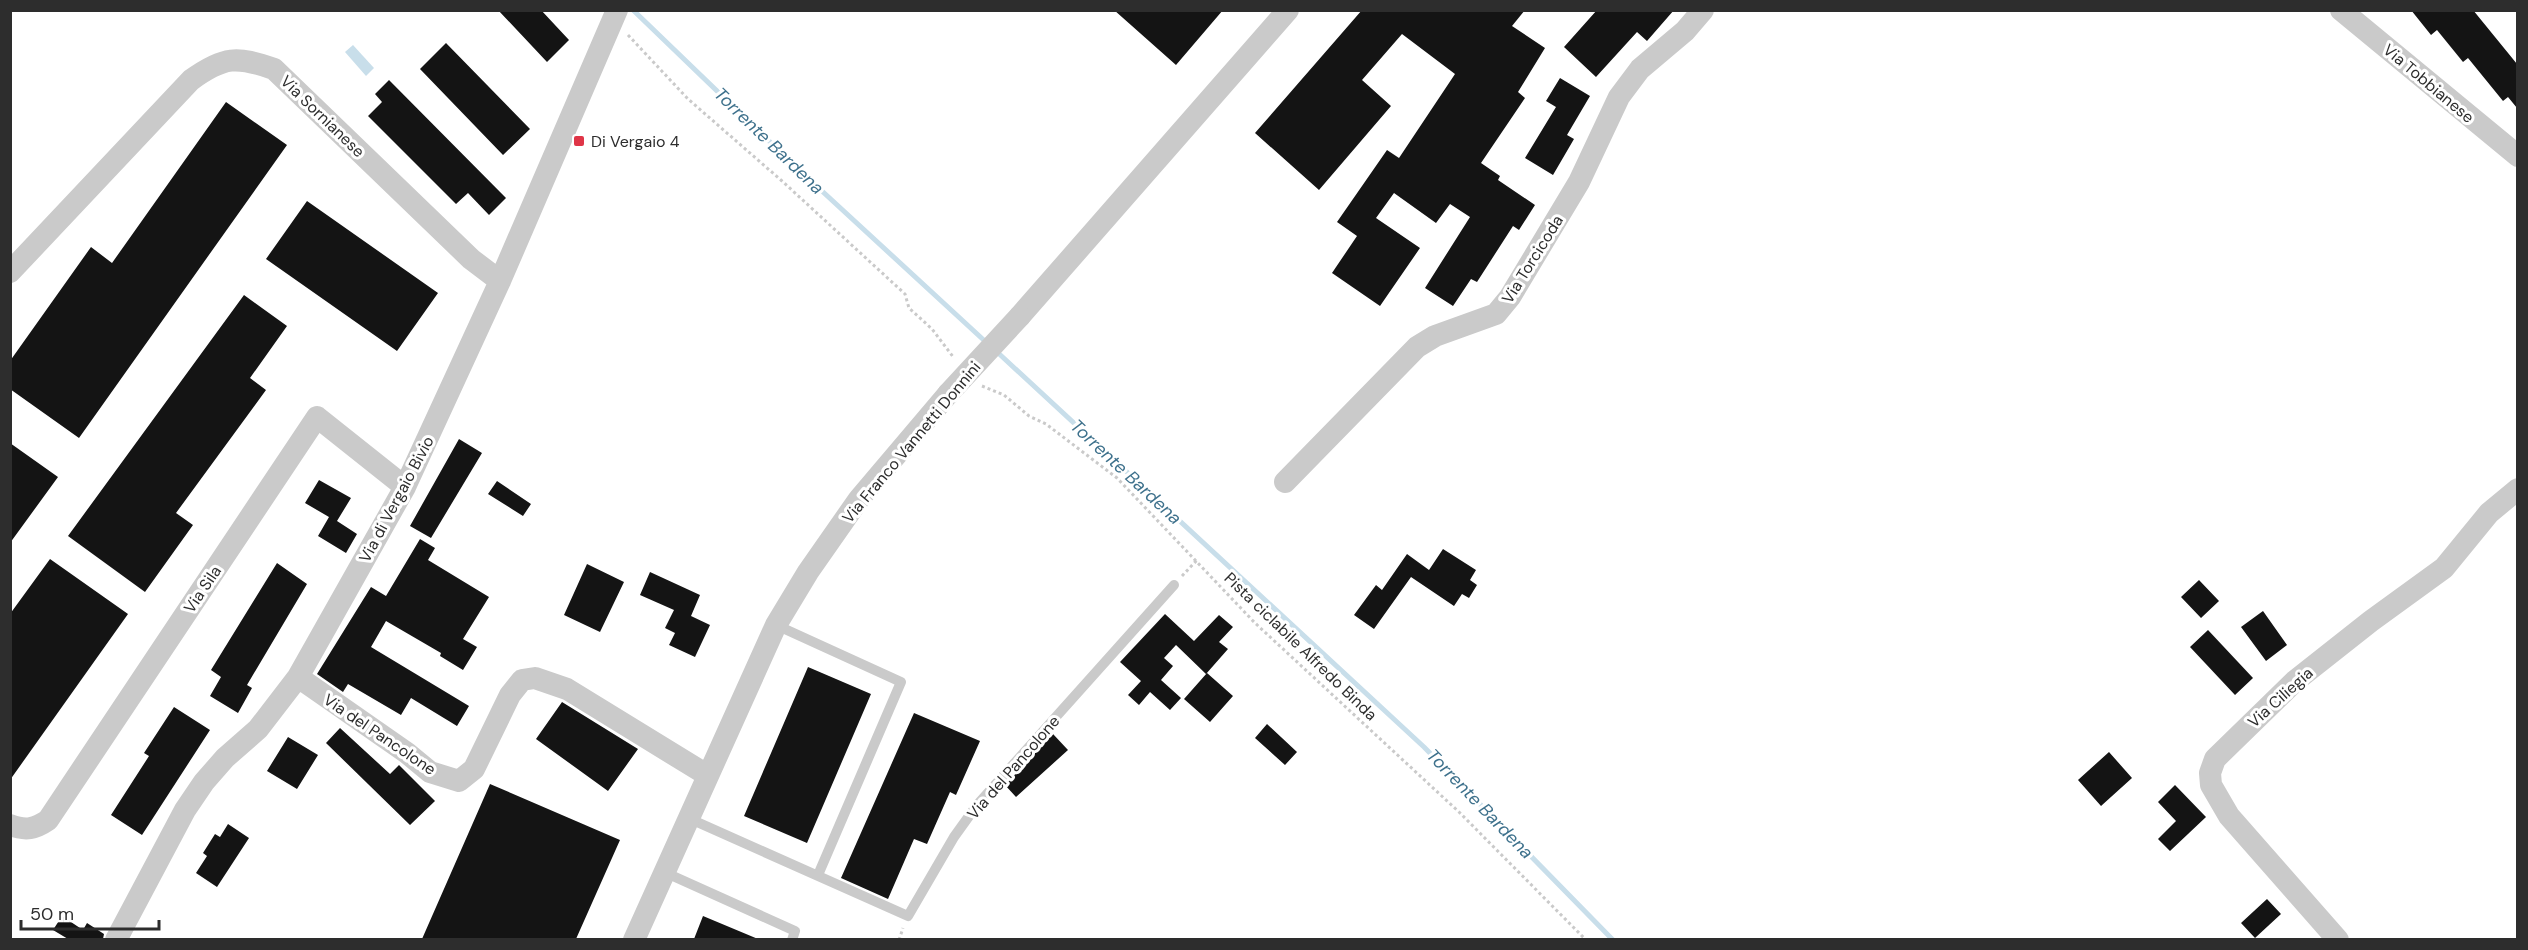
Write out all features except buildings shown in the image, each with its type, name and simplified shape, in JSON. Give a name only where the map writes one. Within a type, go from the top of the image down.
[{"type":"street","name":"Via Franco Vannetti Donnini","points":[[634,939],[777,625],[807,572],[859,499],[948,394],[1020,316],[1287,10]]},
{"type":"street","name":"Via Torcicoda","points":[[1285,482],[1418,347],[1434,336],[1496,314],[1510,297],[1579,182],[1619,97],[1640,69],[1685,31],[1703,10]]},
{"type":"street","name":"Via Tobbianese","points":[[2341,10],[2517,156]]},
{"type":"street","name":"Via di Vergaio Bivio","points":[[116,939],[185,810],[225,758],[258,729],[297,677],[405,487],[500,281],[615,15]]},
{"type":"street","name":"Via Sornianese","points":[[10,272],[191,80],[212,65],[245,59],[274,69],[471,259],[500,281]]},
{"type":"street","name":"Via Sila","points":[[10,825],[20,829],[35,829],[48,820],[317,417],[405,487]]},
{"type":"street","name":"Via Ciliegia","points":[[2338,939],[2229,816],[2211,785],[2210,774],[2215,759],[2295,681],[2371,621],[2444,568],[2482,520],[2517,489]]},
{"type":"street","name":"Via del Pancolone","points":[[297,677],[407,753],[430,772],[459,781],[474,769],[510,695],[522,680],[536,678],[567,689],[707,775]]},
{"type":"lane","name":"Via del Pancolone","points":[[688,818],[908,916],[954,837],[977,805],[1174,585]]},
{"type":"lane","points":[[777,625],[901,682],[818,875]]},
{"type":"lane","points":[[664,872],[795,931],[792,939]]},
{"type":"path","points":[[615,15],[688,99],[782,180],[905,294],[909,308],[932,329],[959,363]]},
{"type":"path","name":"Pista ciclabile Alfredo Binda","points":[[975,379],[983,386],[1004,394],[1029,416],[1046,424],[1117,478],[1255,623],[1459,812],[1586,939]]},
{"type":"path","points":[[1174,585],[1197,560]]},
{"type":"water","points":[[353,45],[374,68],[366,76],[345,52]]},
{"type":"waterway","name":"Torrente Bardena","points":[[633,10],[797,168],[988,344]]},
{"type":"waterway","name":"Torrente Bardena","points":[[995,350],[1424,747],[1613,940]]},
{"type":"place","name":"Di Vergaio 4","points":[[579,141]]}]
